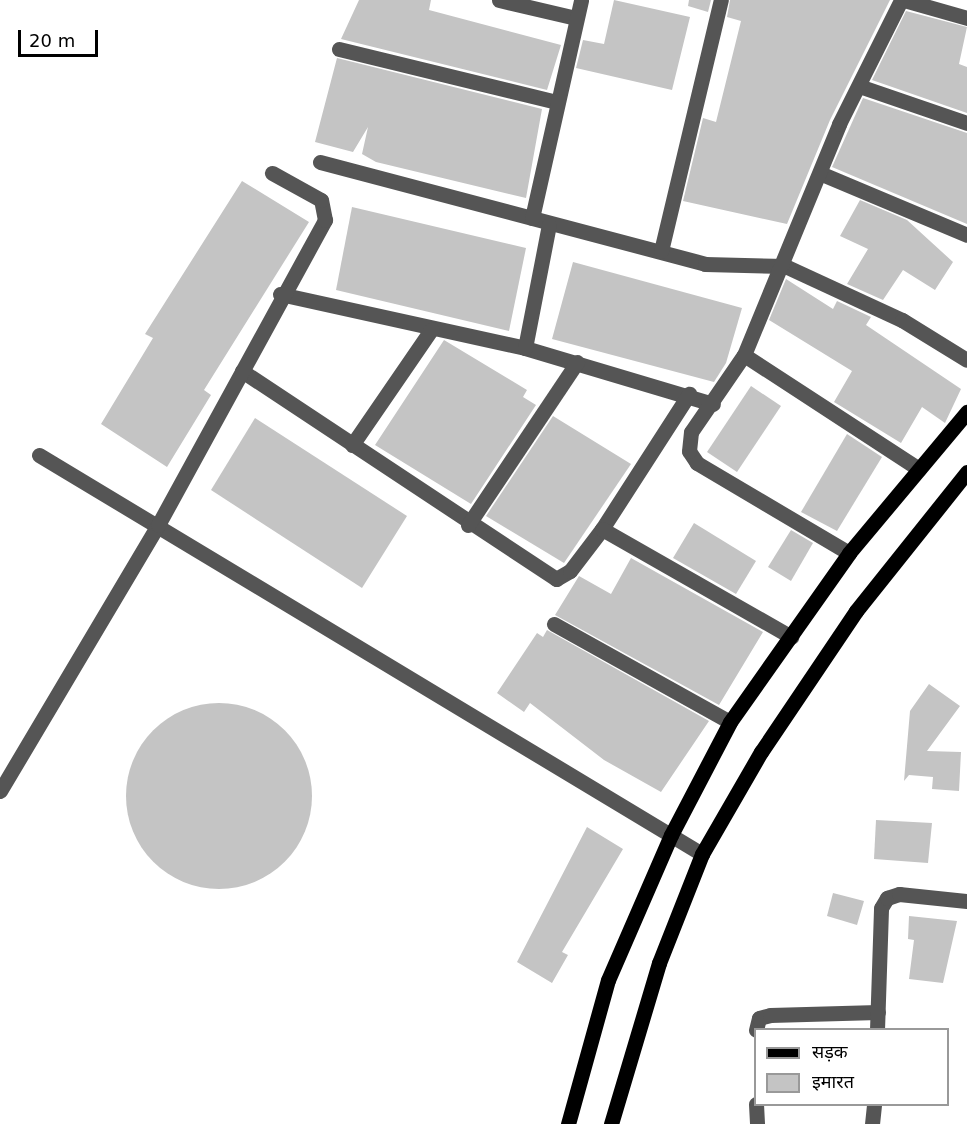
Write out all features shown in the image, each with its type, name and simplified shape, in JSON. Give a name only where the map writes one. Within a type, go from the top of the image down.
[{"type":"main road","points":[[568,1124],[608,980],[671,835],[730,722],[849,553],[967,412]]},
{"type":"main road","points":[[611,1124],[659,963],[702,854],[761,752],[856,611],[967,472]]},
{"type":"street","points":[[499,0],[576,18]]},
{"type":"street","points":[[531,218],[581,0]]},
{"type":"street","points":[[661,251],[721,0]]},
{"type":"street","points":[[849,553],[697,464],[689,451],[691,432],[713,404],[744,355],[785,266],[859,87],[902,0],[967,18]]},
{"type":"street","points":[[339,50],[556,102]]},
{"type":"street","points":[[859,87],[967,123]]},
{"type":"street","points":[[320,162],[531,218],[549,225],[661,251],[705,264],[785,266],[902,320],[967,360]]},
{"type":"street","points":[[0,791],[159,525],[242,371],[280,294],[327,212],[321,200],[272,173]]},
{"type":"street","points":[[822,174],[967,235]]},
{"type":"street","points":[[525,348],[549,225]]},
{"type":"street","points":[[280,294],[431,330],[525,348],[689,394],[713,404]]},
{"type":"street","points":[[352,445],[431,330]]},
{"type":"street","points":[[744,355],[919,469]]},
{"type":"street","points":[[468,525],[577,362]]},
{"type":"street","points":[[242,371],[468,525],[556,579],[570,571],[602,530],[689,394]]},
{"type":"street","points":[[39,455],[159,525],[702,854]]},
{"type":"street","points":[[602,530],[791,637]]},
{"type":"street","points":[[554,624],[730,722]]},
{"type":"street","points":[[878,1028],[881,908],[887,898],[898,894],[967,901]]},
{"type":"street","points":[[756,1028],[759,1018],[770,1015],[878,1012]]},
{"type":"street","points":[[756,1106],[757,1124]]},
{"type":"street","points":[[873,1106],[873,1124]]},
{"type":"building","points":[[359,0],[431,0],[429,10],[561,45],[547,90],[341,39]]},
{"type":"building","points":[[614,0],[690,17],[672,90],[576,68],[583,40],[604,44]]},
{"type":"building","points":[[689,0],[711,0],[708,12],[688,6]]},
{"type":"building","points":[[730,0],[890,0],[830,120],[787,224],[683,201],[703,118],[716,122],[741,21],[727,17]]},
{"type":"building","points":[[906,11],[967,27],[959,64],[967,67],[967,113],[872,80]]},
{"type":"building","points":[[337,58],[542,109],[526,198],[376,162],[362,154],[368,127],[353,152],[315,142]]},
{"type":"building","points":[[863,98],[967,133],[967,224],[832,167]]},
{"type":"building","points":[[242,181],[309,222],[204,390],[211,395],[167,467],[101,424],[153,338],[145,334]]},
{"type":"building","points":[[860,200],[907,220],[953,262],[935,290],[903,270],[883,300],[847,284],[868,249],[840,236]]},
{"type":"building","points":[[352,207],[526,248],[509,331],[336,290]]},
{"type":"building","points":[[573,262],[742,308],[726,363],[714,382],[552,339]]},
{"type":"building","points":[[786,279],[833,309],[837,301],[871,317],[866,325],[961,389],[945,423],[922,407],[901,443],[834,402],[852,371],[769,320]]},
{"type":"building","points":[[444,340],[527,390],[523,397],[536,405],[471,504],[375,445]]},
{"type":"building","points":[[751,386],[781,406],[737,472],[707,452]]},
{"type":"building","points":[[553,416],[631,464],[564,563],[486,516]]},
{"type":"building","points":[[255,418],[407,516],[362,588],[211,490]]},
{"type":"building","points":[[847,434],[882,457],[837,531],[801,512]]},
{"type":"building","points":[[694,523],[756,561],[736,594],[673,558]]},
{"type":"building","points":[[791,530],[813,543],[791,581],[768,567]]},
{"type":"building","points":[[631,558],[763,632],[719,705],[555,615],[579,576],[611,594]]},
{"type":"building","points":[[547,630],[709,721],[661,792],[604,760],[530,703],[524,712],[497,693],[537,633],[543,637]]},
{"type":"building","points":[[929,684],[960,706],[927,751],[961,752],[959,791],[932,789],[933,777],[909,775],[904,781],[910,711]]},
{"type":"building","points":[[219,703],[237,705],[254,711],[270,719],[284,731],[296,745],[304,761],[310,778],[312,796],[310,814],[304,831],[296,847],[284,861],[270,873],[254,881],[237,887],[219,889],[201,887],[184,881],[168,873],[154,861],[142,847],[134,831],[128,814],[126,796],[128,778],[134,761],[142,745],[154,731],[168,719],[184,711],[201,705]]},
{"type":"building","points":[[876,820],[932,823],[928,863],[874,859]]},
{"type":"building","points":[[587,827],[623,849],[562,952],[568,955],[552,983],[517,962]]},
{"type":"building","points":[[833,893],[864,901],[857,925],[827,916]]},
{"type":"building","points":[[909,916],[957,921],[943,983],[909,979],[914,940],[908,939]]}]
